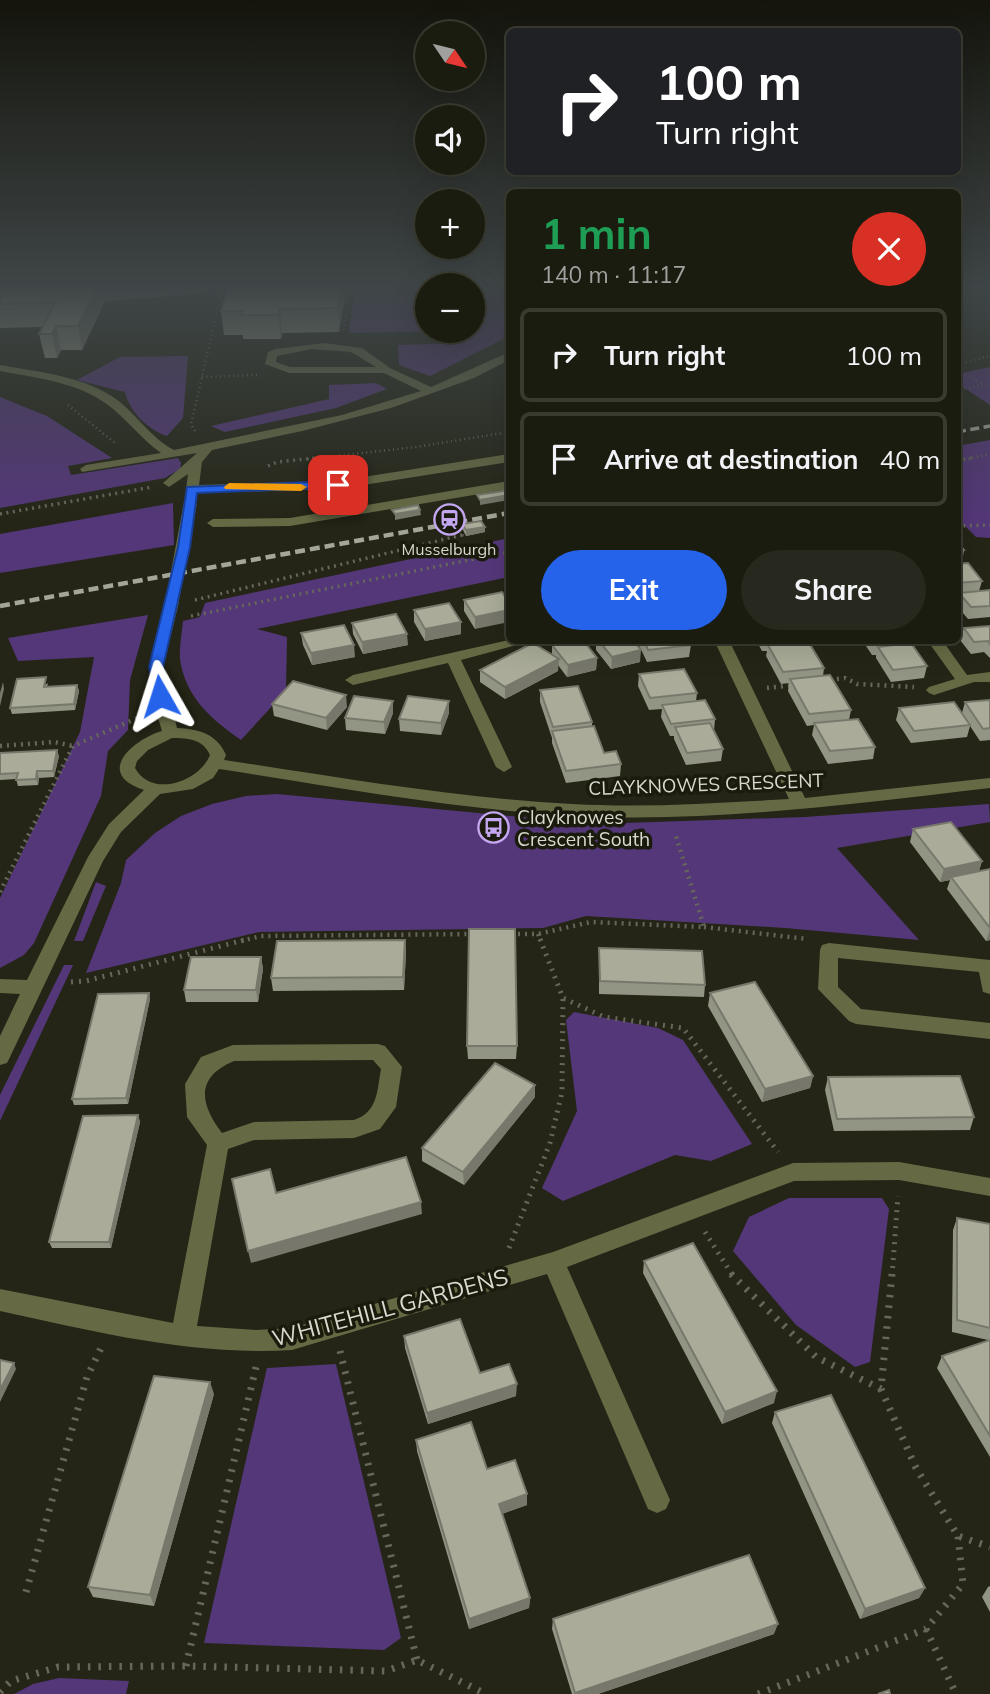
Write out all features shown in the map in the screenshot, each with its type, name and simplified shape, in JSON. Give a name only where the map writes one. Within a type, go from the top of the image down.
[{"type":"street","points":[[273,365],[289,370],[386,370]]},
{"type":"street","points":[[381,365],[429,391]]},
{"type":"street","points":[[86,469],[173,454],[337,419],[429,391],[488,365]]},
{"type":"street","points":[[0,368],[74,384],[110,400],[164,452],[173,454]]},
{"type":"street","points":[[169,483],[196,462],[208,447]]},
{"type":"street","points":[[191,489],[338,485],[506,458]]},
{"type":"street","points":[[171,733],[163,708],[156,667],[172,602],[196,462]]},
{"type":"street","points":[[213,523],[290,522],[506,486]]},
{"type":"street","points":[[353,680],[511,644]]},
{"type":"street","points":[[723,644],[800,804]]},
{"type":"street","points":[[937,644],[964,681]]},
{"type":"street","points":[[453,658],[504,767]]},
{"type":"street","points":[[934,690],[990,677]]},
{"type":"street","points":[[171,733],[185,733],[209,740],[216,747],[218,755],[211,771],[193,783],[169,788],[156,788],[134,778],[128,769],[134,751],[144,743],[171,733]]},
{"type":"street","name":"CLAYKNOWES CRESCENT","points":[[216,764],[457,799],[572,810],[669,811],[800,804],[990,783]]},
{"type":"street","points":[[0,1056],[94,861],[115,828],[156,788]]},
{"type":"street","points":[[990,987],[988,966],[829,950],[828,989],[856,1016],[990,1031]]},
{"type":"street","points":[[0,986],[35,988]]},
{"type":"street","points":[[183,1336],[218,1143],[198,1117],[195,1084],[208,1063],[233,1053],[378,1052],[391,1067],[385,1107],[372,1123],[354,1129],[254,1131],[218,1143]]},
{"type":"street","name":"WHITEHILL GARDENS","points":[[0,1300],[183,1336],[261,1342],[292,1339],[553,1262],[793,1172],[899,1171],[990,1187]]},
{"type":"street","points":[[553,1262],[657,1500]]},
{"type":"path","points":[[205,365],[191,424],[199,439],[208,447]]},
{"type":"path","points":[[961,370],[988,385]]},
{"type":"path","points":[[961,389],[988,385]]},
{"type":"path","points":[[59,401],[70,405],[112,442],[127,449],[157,444]]},
{"type":"path","points":[[267,467],[277,462],[416,447],[506,432]]},
{"type":"path","points":[[961,460],[990,454]]},
{"type":"path","points":[[0,514],[169,483]]},
{"type":"path","points":[[961,526],[990,525]]},
{"type":"path","points":[[191,601],[462,535],[460,531]]},
{"type":"path","points":[[188,609],[185,617],[506,553]]},
{"type":"path","points":[[820,681],[845,678],[857,684],[890,684],[934,690]]},
{"type":"path","points":[[746,691],[795,684]]},
{"type":"path","points":[[0,746],[54,742],[73,746],[163,708]]},
{"type":"path","points":[[0,892],[73,746]]},
{"type":"path","points":[[669,811],[704,927]]},
{"type":"path","points":[[497,934],[538,934],[591,922],[704,927],[810,939],[829,950]]},
{"type":"path","points":[[71,982],[86,981],[261,936],[483,934]]},
{"type":"path","points":[[496,1278],[550,1143],[562,1092],[563,999],[538,934]]},
{"type":"path","points":[[563,999],[604,1017],[683,1028],[793,1172]]},
{"type":"path","points":[[758,1694],[774,1691],[926,1629],[963,1584],[958,1536],[916,1468],[881,1389],[896,1237],[899,1171]]},
{"type":"path","points":[[692,1210],[729,1272],[816,1357],[881,1389]]},
{"type":"path","points":[[26,1592],[88,1377],[114,1322]]},
{"type":"path","points":[[334,1327],[417,1660]]},
{"type":"path","points":[[186,1666],[261,1342]]},
{"type":"path","points":[[958,1536],[990,1547]]},
{"type":"path","points":[[926,1629],[956,1694]]},
{"type":"path","points":[[0,1692],[11,1681],[58,1667],[186,1666],[386,1671],[417,1660],[486,1694]]},
{"type":"shaded area","points":[[105,365],[187,365],[183,418],[167,436],[140,419],[125,392],[77,380]]},
{"type":"shaded area","points":[[399,365],[452,365],[430,376]]},
{"type":"shaded area","points":[[990,367],[990,405],[961,386],[961,373]]},
{"type":"shaded area","points":[[376,383],[387,389],[336,408],[225,432],[211,426],[329,399],[329,385]]},
{"type":"shaded area","points":[[0,397],[47,416],[112,458],[68,466],[71,475],[178,458],[180,469],[165,478],[0,508]]},
{"type":"shaded area","points":[[990,440],[990,538],[976,537],[961,522],[961,445]]},
{"type":"shaded area","points":[[173,503],[174,545],[0,573],[0,534]]},
{"type":"shaded area","points":[[506,539],[506,578],[257,629],[287,637],[286,691],[241,740],[210,716],[194,696],[183,673],[180,645],[183,621],[200,617],[205,603]]},
{"type":"shaded area","points":[[148,615],[130,680],[128,730],[108,751],[101,796],[34,943],[24,955],[0,968],[0,898],[80,732],[94,657],[18,661],[8,638]]},
{"type":"shaded area","points":[[277,794],[595,824],[805,817],[989,804],[990,822],[837,848],[919,940],[785,928],[586,916],[543,928],[259,932],[86,973],[121,883],[126,860],[155,833],[181,816],[212,804],[246,796]]},
{"type":"shaded area","points":[[96,882],[106,886],[83,941],[74,941]]},
{"type":"shaded area","points":[[64,965],[73,965],[0,1121],[0,1095]]},
{"type":"shaded area","points":[[574,1012],[658,1028],[683,1040],[752,1144],[711,1161],[675,1155],[563,1201],[542,1188],[577,1111],[566,1020]]},
{"type":"shaded area","points":[[789,1198],[882,1198],[889,1209],[870,1362],[855,1367],[796,1325],[733,1251],[749,1217]]},
{"type":"shaded area","points":[[336,1364],[401,1638],[384,1650],[204,1643],[267,1368]]},
{"type":"shaded area","points":[[59,1678],[129,1681],[126,1694],[14,1694],[33,1684]]},
{"type":"building","points":[[506,490],[506,496],[480,500],[477,495]]},
{"type":"building","points":[[418,505],[420,510],[395,514],[392,510]]},
{"type":"building","points":[[481,521],[485,527],[466,530],[462,524]]},
{"type":"building","points":[[968,563],[982,581],[961,583],[961,564]]},
{"type":"building","points":[[990,590],[990,606],[971,607],[961,593]]},
{"type":"building","points":[[502,592],[506,598],[506,611],[475,617],[464,600]]},
{"type":"building","points":[[449,603],[461,622],[425,629],[414,610]]},
{"type":"building","points":[[396,614],[407,634],[362,642],[352,623]]},
{"type":"building","points":[[344,625],[354,645],[311,653],[301,633]]},
{"type":"building","points":[[990,626],[990,644],[988,641],[974,642],[964,628]]},
{"type":"building","points":[[531,644],[559,659],[505,687],[480,670]]},
{"type":"building","points":[[586,644],[597,658],[568,665],[552,645]]},
{"type":"building","points":[[601,644],[636,644],[641,650],[612,657]]},
{"type":"building","points":[[646,644],[691,645],[648,650]]},
{"type":"building","points":[[810,644],[824,668],[783,672],[768,645]]},
{"type":"building","points":[[912,644],[927,666],[893,670],[878,647]]},
{"type":"building","points":[[684,669],[697,693],[650,698],[639,674]]},
{"type":"building","points":[[830,675],[851,710],[809,714],[790,679]]},
{"type":"building","points":[[46,677],[44,687],[77,685],[74,704],[10,708],[17,679]]},
{"type":"building","points":[[293,681],[346,695],[326,718],[272,704]]},
{"type":"building","points":[[578,686],[592,722],[553,727],[540,690]]},
{"type":"building","points":[[354,696],[393,701],[384,722],[345,718]]},
{"type":"building","points":[[408,696],[449,701],[441,723],[399,719]]},
{"type":"building","points":[[705,700],[715,719],[671,724],[662,705]]},
{"type":"building","points":[[990,700],[990,728],[983,729],[965,702]]},
{"type":"building","points":[[954,702],[970,725],[914,731],[899,708]]},
{"type":"building","points":[[858,719],[875,747],[830,751],[814,723]]},
{"type":"building","points":[[710,723],[723,749],[687,753],[675,727]]},
{"type":"building","points":[[594,726],[604,753],[616,751],[621,764],[566,771],[552,731]]},
{"type":"building","points":[[57,750],[53,771],[37,771],[36,779],[16,780],[18,773],[0,774],[0,753]]},
{"type":"building","points":[[951,822],[982,861],[944,869],[913,829]]},
{"type":"building","points":[[990,869],[990,928],[951,877]]},
{"type":"building","points":[[469,929],[515,929],[517,1046],[467,1046]]},
{"type":"building","points":[[405,940],[403,977],[271,978],[277,941]]},
{"type":"building","points":[[599,948],[702,951],[705,985],[600,981]]},
{"type":"building","points":[[191,957],[261,957],[256,990],[184,990]]},
{"type":"building","points":[[755,982],[813,1076],[765,1089],[710,993]]},
{"type":"building","points":[[149,993],[126,1098],[72,1099],[98,994]]},
{"type":"building","points":[[495,1063],[535,1085],[463,1172],[422,1148]]},
{"type":"building","points":[[960,1076],[974,1117],[837,1119],[828,1077]]},
{"type":"building","points":[[138,1115],[109,1242],[49,1242],[83,1116]]},
{"type":"building","points":[[406,1157],[421,1202],[248,1251],[232,1179],[270,1169],[276,1193]]},
{"type":"building","points":[[957,1218],[990,1224],[990,1328],[957,1320]]},
{"type":"building","points":[[693,1243],[777,1391],[725,1412],[644,1261]]},
{"type":"building","points":[[460,1319],[480,1373],[509,1364],[517,1384],[427,1413],[404,1336]]},
{"type":"building","points":[[990,1340],[990,1436],[942,1356]]},
{"type":"building","points":[[0,1360],[14,1363],[0,1390]]},
{"type":"building","points":[[154,1376],[210,1382],[150,1595],[88,1587]]},
{"type":"building","points":[[831,1395],[925,1588],[865,1609],[775,1412]]},
{"type":"building","points":[[471,1422],[487,1469],[515,1460],[527,1494],[499,1504],[530,1598],[469,1619],[416,1440]]},
{"type":"building","points":[[749,1555],[778,1624],[575,1693],[553,1619]]},
{"type":"railway","points":[[961,431],[990,426]]},
{"type":"railway","points":[[0,606],[506,514]]},
{"type":"slow traffic","points":[[229,487],[301,487]]},
{"type":"place","name":"Musselburgh","points":[[449,520]]},
{"type":"place","name":"Clayknowes Crescent South","points":[[494,828]]},
{"type":"route","points":[[160,696],[156,667],[184,547],[191,489],[219,486],[283,488],[338,485]]}]
